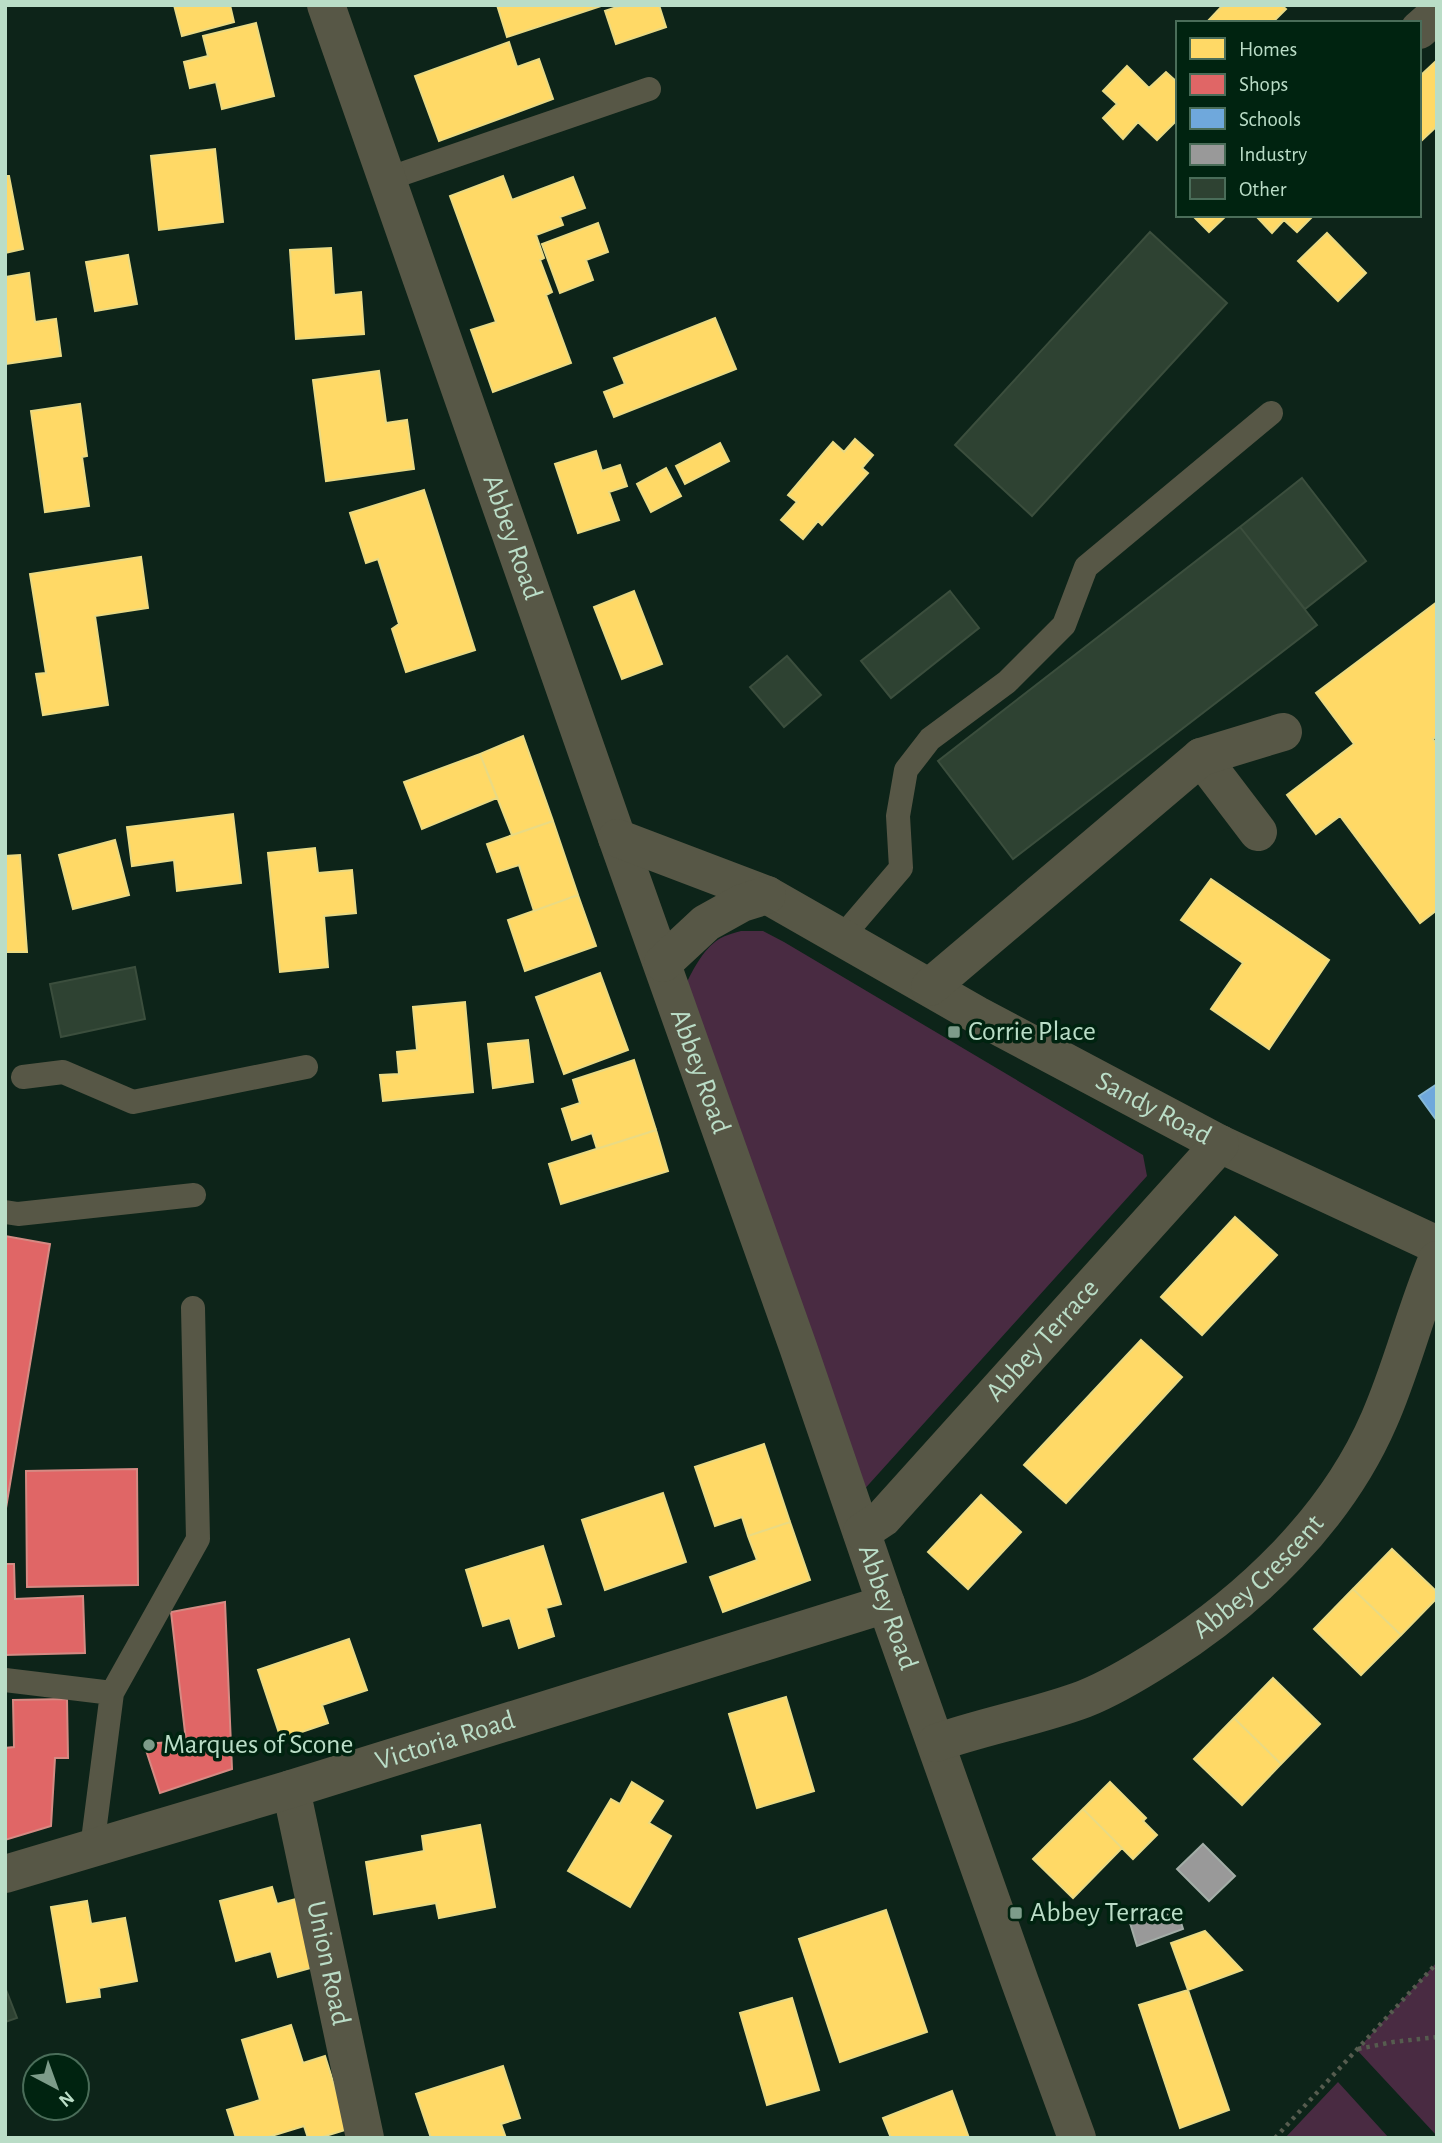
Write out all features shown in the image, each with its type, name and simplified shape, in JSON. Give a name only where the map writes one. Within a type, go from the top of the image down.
[{"type":"street","name":"Abbey Road","points":[[326,5],[886,1604],[1077,2138]]},
{"type":"street","points":[[1421,28],[1437,14]]},
{"type":"street","points":[[930,987],[1201,757],[1283,732]]},
{"type":"street","points":[[1201,757],[1258,832]]},
{"type":"street","name":"Sandy Road","points":[[617,838],[767,895],[977,1015],[1220,1144],[1437,1245]]},
{"type":"street","points":[[663,963],[706,923],[742,903],[767,895]]},
{"type":"street","name":"Abbey Terrace","points":[[862,1532],[883,1518],[1220,1144]]},
{"type":"street","name":"Abbey Crescent","points":[[936,1743],[1085,1698],[1135,1674],[1206,1628],[1274,1569],[1345,1482],[1378,1422],[1437,1260]]},
{"type":"street","name":"Victoria Road","points":[[5,1874],[291,1789],[886,1604]]},
{"type":"street","name":"Union Road","points":[[291,1789],[365,2138]]},
{"type":"lane","points":[[387,179],[649,89]]},
{"type":"lane","points":[[842,937],[901,868],[898,816],[906,770],[930,739],[1007,682],[1064,625],[1086,566],[1271,412]]},
{"type":"lane","points":[[23,1077],[63,1072],[133,1102],[306,1067]]},
{"type":"lane","points":[[5,1212],[18,1214],[194,1195]]},
{"type":"lane","points":[[92,1848],[112,1693],[198,1539],[193,1308]]},
{"type":"lane","points":[[5,1680],[112,1693]]},
{"type":"path","points":[[1275,2138],[1437,1963]]},
{"type":"path","points":[[1357,2050],[1393,2042],[1437,2037]]},
{"type":"shaded area","points":[[741,931],[763,931],[784,942],[1143,1155],[1147,1176],[861,1493],[683,991],[707,949],[719,939]]},
{"type":"shaded area","points":[[1437,1962],[1437,2136],[1357,2050]]},
{"type":"shaded area","points":[[1338,2082],[1389,2138],[1285,2138]]},
{"type":"building: Homes","points":[[174,5],[230,5],[234,22],[182,36]]},
{"type":"building: Homes","points":[[497,5],[604,5],[507,37]]},
{"type":"building: Homes","points":[[623,5],[659,5],[666,27],[616,44],[605,11]]},
{"type":"building: Homes","points":[[1223,5],[1281,5],[1286,9],[1274,21],[1208,21]]},
{"type":"building: Homes","points":[[256,23],[274,96],[222,109],[216,82],[190,88],[184,62],[208,56],[203,36]]},
{"type":"building: Homes","points":[[509,42],[517,67],[539,59],[553,99],[439,141],[415,76]]},
{"type":"building: Homes","points":[[1437,60],[1437,126],[1421,141],[1421,75]]},
{"type":"building: Homes","points":[[1127,66],[1149,88],[1166,72],[1176,81],[1176,121],[1157,140],[1138,122],[1123,139],[1103,118],[1117,104],[1103,91]]},
{"type":"building: Homes","points":[[215,149],[223,222],[159,230],[151,156]]},
{"type":"building: Homes","points":[[5,176],[9,176],[23,249],[5,253]]},
{"type":"building: Homes","points":[[503,176],[512,200],[573,177],[585,208],[560,217],[563,225],[536,235],[544,258],[540,260],[552,292],[546,295],[571,363],[493,392],[471,330],[496,322],[450,196]]},
{"type":"building: Homes","points":[[1194,217],[1225,217],[1209,232]]},
{"type":"building: Homes","points":[[1257,217],[1312,217],[1297,232],[1284,220],[1272,233]]},
{"type":"building: Homes","points":[[598,223],[608,252],[586,260],[593,280],[560,293],[542,244]]},
{"type":"building: Homes","points":[[1327,233],[1366,273],[1338,301],[1298,261]]},
{"type":"building: Homes","points":[[331,248],[334,295],[361,292],[364,334],[296,339],[290,250]]},
{"type":"building: Homes","points":[[128,255],[137,304],[95,311],[86,262]]},
{"type":"building: Homes","points":[[29,273],[35,322],[56,319],[61,356],[5,364],[5,277]]},
{"type":"building: Homes","points":[[715,318],[736,369],[614,417],[604,392],[625,384],[614,358]]},
{"type":"building: Homes","points":[[379,371],[386,423],[407,420],[414,469],[326,481],[313,380]]},
{"type":"building: Homes","points":[[80,404],[87,456],[82,457],[89,506],[45,512],[31,411]]},
{"type":"building: Homes","points":[[855,439],[873,455],[862,468],[868,473],[822,525],[818,521],[803,539],[781,520],[797,502],[788,495],[833,442],[844,452]]},
{"type":"building: Homes","points":[[720,443],[729,461],[685,484],[676,466]]},
{"type":"building: Homes","points":[[596,451],[602,471],[620,465],[627,486],[609,492],[619,520],[578,533],[555,464]]},
{"type":"building: Homes","points":[[666,468],[681,496],[651,512],[637,484]]},
{"type":"building: Homes","points":[[424,490],[475,650],[406,672],[392,629],[399,624],[378,559],[366,563],[350,513]]},
{"type":"building: Homes","points":[[141,557],[148,608],[95,616],[108,705],[43,715],[36,674],[46,673],[30,574]]},
{"type":"building: Homes","points":[[634,591],[662,664],[622,679],[594,607]]},
{"type":"building: Homes","points":[[1437,602],[1437,736],[1433,739],[1437,745],[1437,910],[1420,923],[1340,816],[1316,834],[1287,795],[1354,744],[1316,693]]},
{"type":"building: Homes","points":[[523,736],[553,821],[512,835],[480,754]]},
{"type":"building: Homes","points":[[480,754],[497,798],[422,829],[404,782]]},
{"type":"building: Homes","points":[[233,814],[241,883],[177,891],[174,860],[132,866],[127,827]]},
{"type":"building: Homes","points":[[553,821],[578,895],[534,911],[519,865],[497,872],[487,844]]},
{"type":"building: Homes","points":[[115,840],[129,895],[73,909],[59,855]]},
{"type":"building: Homes","points":[[315,848],[318,873],[352,870],[356,913],[324,916],[328,967],[280,972],[268,853]]},
{"type":"building: Homes","points":[[20,855],[27,952],[5,952],[5,856]]},
{"type":"building: Homes","points":[[1211,879],[1329,960],[1269,1049],[1211,1009],[1243,963],[1181,920]]},
{"type":"building: Homes","points":[[578,895],[596,946],[525,971],[508,920]]},
{"type":"building: Homes","points":[[600,973],[628,1050],[564,1074],[536,997]]},
{"type":"building: Homes","points":[[465,1002],[473,1092],[383,1101],[380,1075],[399,1074],[397,1052],[417,1050],[413,1007]]},
{"type":"building: Homes","points":[[528,1040],[533,1082],[493,1088],[488,1044]]},
{"type":"building: Homes","points":[[634,1060],[656,1130],[597,1149],[592,1133],[572,1140],[562,1109],[580,1103],[573,1080]]},
{"type":"building: Homes","points":[[656,1130],[668,1171],[561,1204],[549,1164]]},
{"type":"building: Homes","points":[[1235,1217],[1277,1255],[1202,1335],[1161,1297]]},
{"type":"building: Homes","points":[[1141,1340],[1182,1377],[1066,1503],[1024,1465]]},
{"type":"building: Homes","points":[[764,1444],[790,1522],[748,1536],[742,1517],[715,1526],[695,1467]]},
{"type":"building: Homes","points":[[663,1493],[686,1562],[605,1590],[582,1520]]},
{"type":"building: Homes","points":[[981,1495],[1021,1532],[968,1589],[928,1552]]},
{"type":"building: Homes","points":[[790,1522],[810,1580],[723,1612],[710,1577],[757,1560],[748,1536]]},
{"type":"building: Homes","points":[[543,1546],[561,1604],[546,1608],[554,1636],[519,1648],[510,1618],[483,1626],[466,1570]]},
{"type":"building: Homes","points":[[1392,1549],[1437,1592],[1437,1598],[1401,1635],[1353,1589]]},
{"type":"building: Homes","points":[[1353,1589],[1401,1635],[1361,1675],[1314,1629]]},
{"type":"building: Homes","points":[[349,1639],[367,1690],[322,1705],[328,1723],[281,1739],[258,1670]]},
{"type":"building: Homes","points":[[1273,1678],[1320,1724],[1281,1764],[1234,1718]]},
{"type":"building: Homes","points":[[786,1697],[814,1791],[757,1808],[729,1714]]},
{"type":"building: Homes","points":[[1234,1718],[1281,1764],[1242,1805],[1194,1759]]},
{"type":"building: Homes","points":[[632,1782],[663,1801],[649,1823],[671,1836],[630,1907],[568,1871],[611,1799],[620,1804]]},
{"type":"building: Homes","points":[[1110,1782],[1146,1818],[1143,1821],[1157,1835],[1133,1859],[1083,1809]]},
{"type":"building: Homes","points":[[1083,1809],[1122,1848],[1073,1898],[1033,1859]]},
{"type":"building: Homes","points":[[480,1825],[495,1907],[439,1918],[436,1903],[374,1914],[366,1862],[424,1851],[422,1836]]},
{"type":"building: Homes","points":[[272,1887],[277,1904],[296,1899],[314,1967],[278,1977],[271,1951],[236,1961],[220,1901]]},
{"type":"building: Homes","points":[[87,1901],[91,1924],[125,1918],[137,1981],[99,1988],[100,1997],[67,2002],[51,1907]]},
{"type":"building: Homes","points":[[886,1910],[927,2032],[840,2062],[799,1939]]},
{"type":"building: Homes","points":[[1205,1931],[1242,1970],[1188,1990],[1171,1943]]},
{"type":"building: Homes","points":[[1188,1990],[1229,2110],[1180,2128],[1139,2005]]},
{"type":"building: Homes","points":[[792,1998],[819,2090],[767,2105],[740,2013]]},
{"type":"building: Homes","points":[[291,2025],[303,2063],[325,2056],[348,2129],[319,2138],[308,2138],[304,2126],[265,2138],[236,2138],[227,2110],[260,2100],[242,2040]]},
{"type":"building: Homes","points":[[503,2066],[520,2118],[501,2124],[506,2138],[431,2138],[416,2094]]},
{"type":"building: Homes","points":[[952,2091],[969,2138],[891,2138],[883,2118]]},
{"type":"building: Shops","points":[[5,1236],[50,1244],[5,1514]]},
{"type":"building: Shops","points":[[137,1469],[138,1585],[27,1587],[26,1471]]},
{"type":"building: Shops","points":[[5,1564],[14,1564],[15,1599],[83,1596],[85,1653],[5,1655]]},
{"type":"building: Shops","points":[[225,1602],[232,1769],[160,1793],[144,1744],[186,1741],[171,1612]]},
{"type":"building: Shops","points":[[67,1699],[68,1758],[55,1758],[51,1826],[5,1840],[5,1748],[14,1747],[13,1700]]},
{"type":"building: Schools","points":[[1437,1084],[1437,1121],[1419,1096]]},
{"type":"building: Industry","points":[[1203,1844],[1235,1876],[1209,1901],[1177,1869]]},
{"type":"building: Industry","points":[[1176,1907],[1183,1929],[1137,1946],[1130,1923]]},
{"type":"building: Other","points":[[1150,232],[1227,303],[1032,516],[955,445]]},
{"type":"building: Other","points":[[1302,478],[1366,561],[1305,609],[1240,527]]},
{"type":"building: Other","points":[[1240,527],[1317,625],[1013,859],[938,761]]},
{"type":"building: Other","points":[[950,591],[979,628],[891,698],[861,661]]},
{"type":"building: Other","points":[[787,656],[821,695],[784,727],[750,687]]},
{"type":"building: Other","points":[[135,967],[145,1019],[61,1037],[50,984]]},
{"type":"building: Other","points":[[5,1987],[17,2018],[5,2022]]},
{"type":"place","name":"Corrie Place","points":[[954,1032]]},
{"type":"place","name":"Marques of Scone","points":[[149,1745]]},
{"type":"place","name":"Abbey Terrace","points":[[1016,1913]]}]
